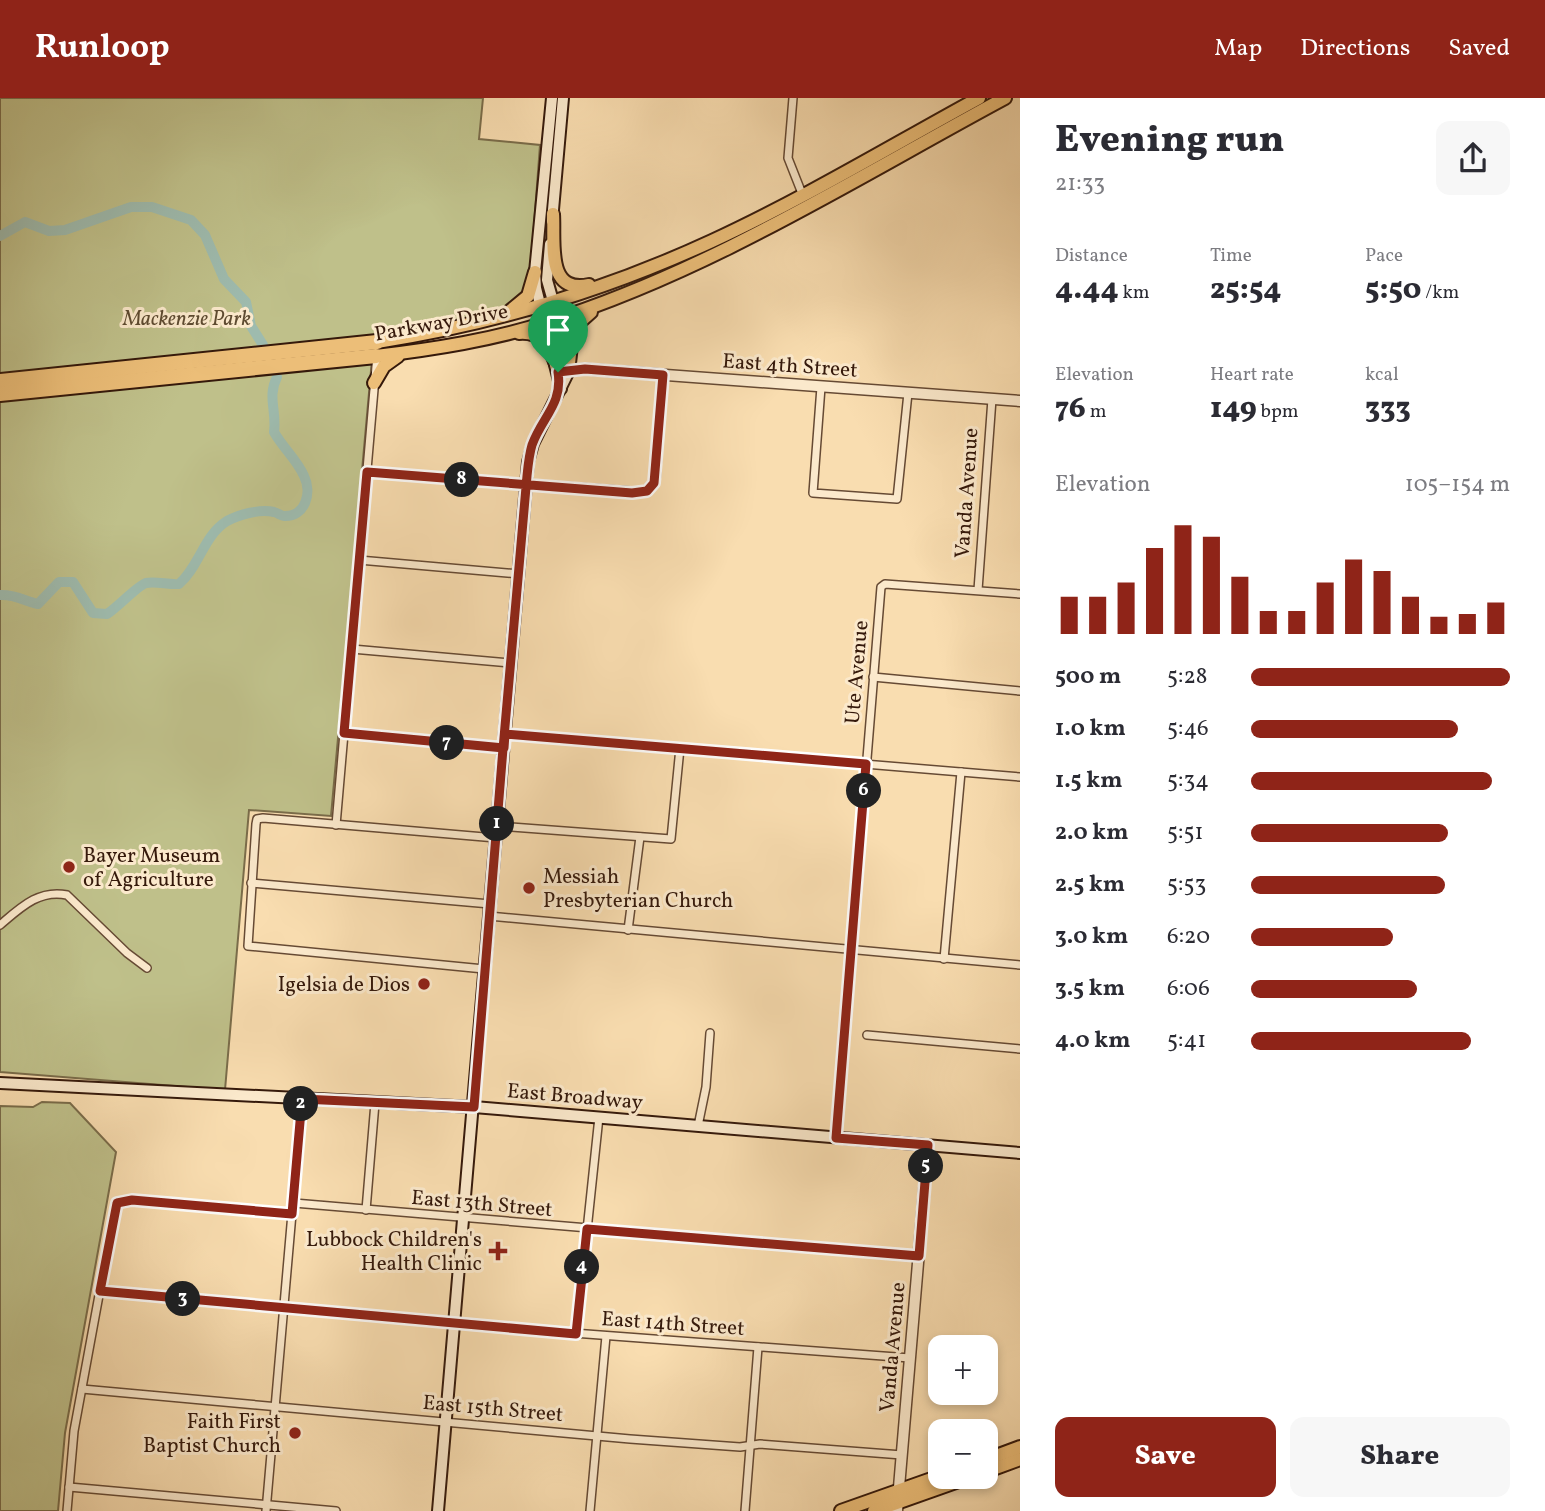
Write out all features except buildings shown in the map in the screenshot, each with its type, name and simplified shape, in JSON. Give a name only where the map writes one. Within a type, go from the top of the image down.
[{"type":"highway","name":"Parkway Drive","points":[[0,381],[377,349]]},
{"type":"highway","name":"Parkway Drive","points":[[0,394],[377,349]]},
{"type":"main road","points":[[480,322],[519,306],[528,296],[535,272],[552,98]]},
{"type":"main road","points":[[563,98],[547,270],[558,319],[563,368]]},
{"type":"main road","name":"Parkway Drive","points":[[377,349],[411,352],[467,342],[545,323],[616,299],[685,270],[979,98]]},
{"type":"main road","name":"Parkway Drive","points":[[377,349],[541,307],[617,279],[805,200],[1005,98]]},
{"type":"main road","points":[[553,214],[553,258],[560,277],[579,286],[617,279]]},
{"type":"main road","points":[[535,272],[545,323],[563,368]]},
{"type":"main road","points":[[438,1511],[526,485],[533,444],[561,390],[563,368],[577,322],[616,299]]},
{"type":"main road","points":[[467,342],[522,333],[537,335],[545,340],[563,368]]},
{"type":"main road","points":[[374,383],[384,366],[411,352]]},
{"type":"main road","name":"East Broadway","points":[[0,1083],[474,1107],[1020,1153]]},
{"type":"main road","points":[[998,1455],[1020,1447]]},
{"type":"main road","points":[[998,1467],[1020,1459]]},
{"type":"main road","points":[[841,1511],[898,1501],[928,1483]]},
{"type":"main road","points":[[874,1511],[934,1489]]},
{"type":"street","points":[[793,98],[788,158],[805,200]]},
{"type":"street","points":[[336,825],[377,349]]},
{"type":"street","name":"East 4th Street","points":[[563,368],[1020,401]]},
{"type":"street","points":[[367,472],[636,493],[649,489],[656,479],[663,375]]},
{"type":"street","points":[[821,387],[813,493],[897,499],[908,393]]},
{"type":"street","name":"Vanda Avenue","points":[[978,590],[992,399]]},
{"type":"street","points":[[359,560],[519,575]]},
{"type":"street","name":"Ute Avenue","points":[[836,1138],[881,587],[885,584],[978,590]]},
{"type":"street","points":[[978,590],[1020,594]]},
{"type":"street","points":[[352,649],[511,663]]},
{"type":"street","points":[[873,677],[1020,691]]},
{"type":"street","points":[[344,733],[504,748]]},
{"type":"street","points":[[505,734],[1020,777]]},
{"type":"street","points":[[484,969],[248,946],[257,819],[336,825],[671,839],[680,748]]},
{"type":"street","points":[[944,959],[961,772]]},
{"type":"street","points":[[628,930],[640,837]]},
{"type":"street","points":[[251,883],[490,904]]},
{"type":"street","points":[[0,925],[36,897],[53,893],[67,895],[127,953],[147,968]]},
{"type":"street","points":[[489,916],[1020,965]]},
{"type":"street","points":[[698,1126],[705,1101],[710,1033]]},
{"type":"street","points":[[867,1035],[1020,1049]]},
{"type":"street","points":[[267,1508],[302,1099]]},
{"type":"street","points":[[366,1210],[376,1103]]},
{"type":"street","points":[[576,1334],[599,1117]]},
{"type":"street","name":"Vanda Avenue","points":[[898,1501],[928,1145]]},
{"type":"street","points":[[67,1511],[82,1389],[113,1211],[118,1202],[132,1200],[292,1214]]},
{"type":"street","name":"East 13th Street","points":[[293,1203],[919,1256]]},
{"type":"street","name":"East 14th Street","points":[[100,1291],[576,1334],[910,1359]]},
{"type":"street","points":[[590,1511],[606,1336]]},
{"type":"street","points":[[745,1511],[758,1347]]},
{"type":"street","name":"East 15th Street","points":[[82,1389],[596,1436],[902,1455]]},
{"type":"street","points":[[69,1488],[267,1508],[337,1511]]},
{"type":"green space","name":"Mackenzie Park","points":[[0,98],[483,98],[479,139],[540,145],[530,279],[519,303],[494,313],[374,337],[331,816],[249,810],[225,1090],[0,1072]]},
{"type":"green space","points":[[42,1102],[70,1103],[116,1152],[65,1433],[58,1511],[0,1511],[0,1106],[33,1107]]},
{"type":"waterway","points":[[0,236],[25,222],[49,231],[65,230],[131,207],[152,207],[191,220],[205,235],[224,279],[246,302],[251,326],[263,345]]},
{"type":"waterway","points":[[0,595],[38,604],[59,582],[73,582],[93,613],[107,614],[146,583],[179,584],[192,569],[213,534],[227,521],[256,512],[268,511],[284,516],[298,512],[307,496],[306,482],[298,465],[274,432],[272,398],[277,377]]},
{"type":"place","name":"Bayer Museum of Agriculture","points":[[69,867]]},
{"type":"place","name":"Messiah Presbyterian Church","points":[[529,888]]},
{"type":"place","name":"Igelsia de Dios","points":[[424,984]]},
{"type":"place","name":"Lubbock Children's Health Clinic","points":[[498,1251]]},
{"type":"place","name":"Faith First Baptist Church","points":[[295,1433]]},
{"type":"route","points":[[558,372],[561,390],[533,444],[528,462],[526,485],[522,529],[519,575],[514,621],[504,748],[487,938],[474,1107],[302,1099],[292,1214],[132,1200],[116,1203],[100,1291],[576,1334],[584,1236],[587,1229],[919,1256],[928,1145],[836,1138],[841,1102],[866,764],[505,734],[504,748],[344,733],[367,472],[526,485],[632,493],[647,491],[654,483],[663,375],[585,369],[558,372]]}]
